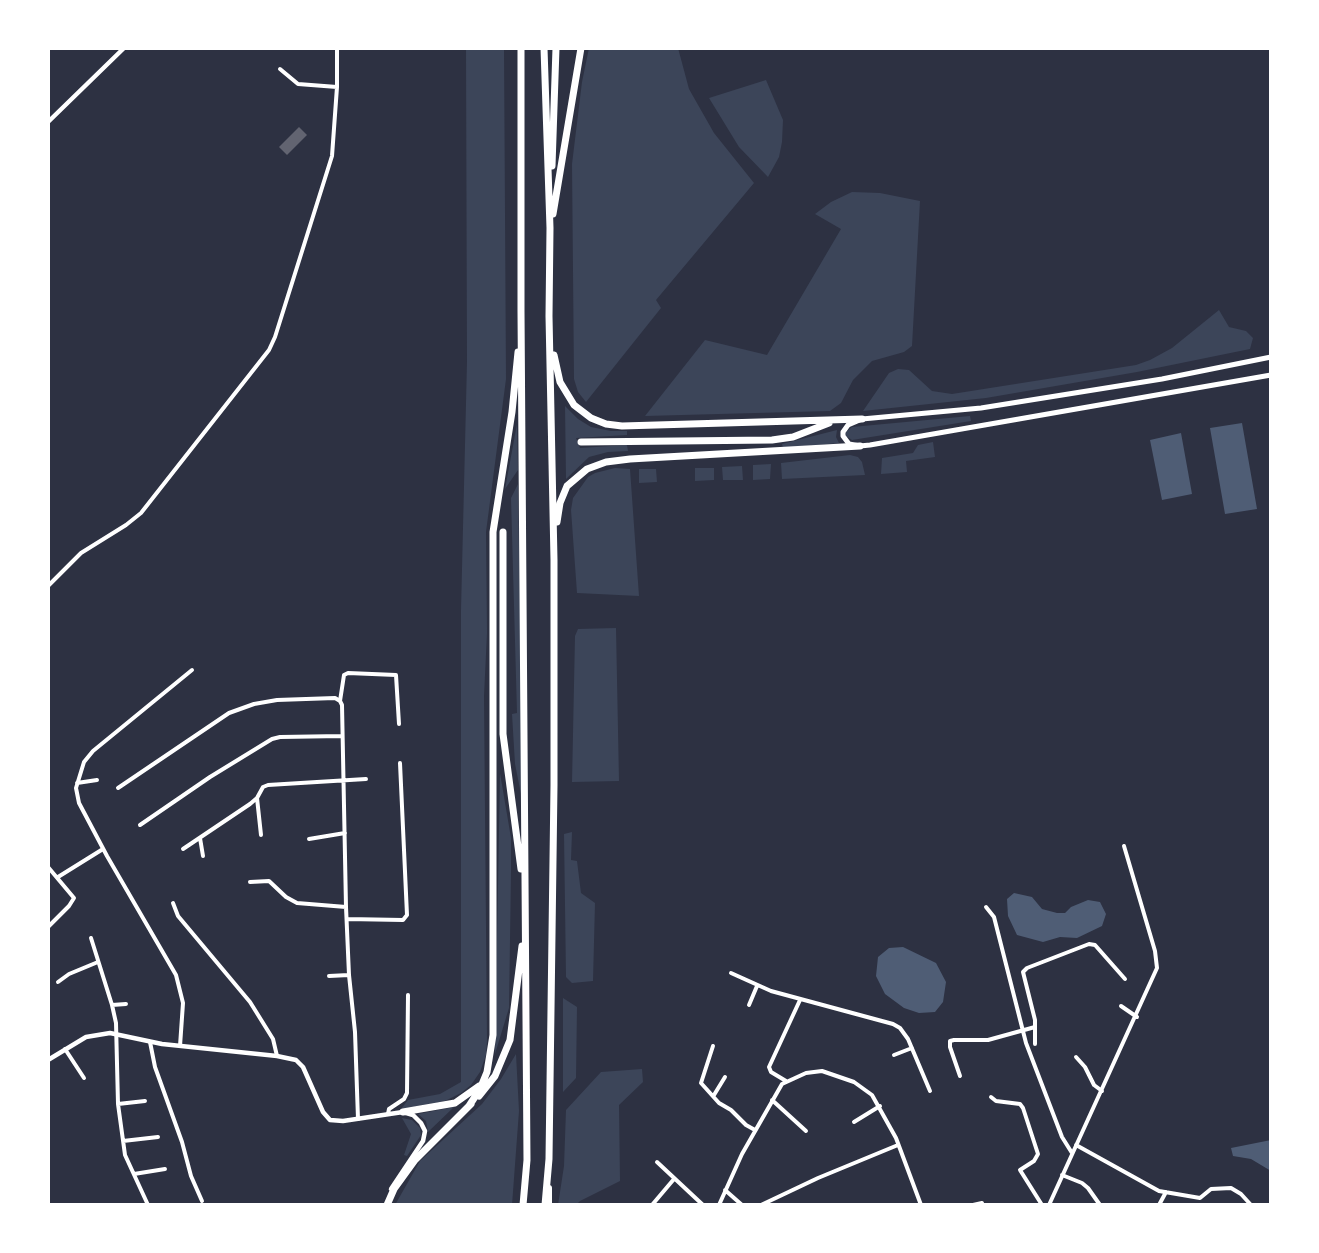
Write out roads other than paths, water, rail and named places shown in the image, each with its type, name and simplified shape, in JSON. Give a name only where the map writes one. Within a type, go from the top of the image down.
[{"type":"highway","points":[[521,48],[527,1160],[523,1205]]},
{"type":"highway","points":[[544,48],[550,228]]},
{"type":"highway","points":[[544,1205],[549,1159],[554,785],[554,560],[549,316],[556,48]]},
{"type":"highway","points":[[550,228],[581,48]]},
{"type":"highway","points":[[469,1106],[484,1079],[490,1060],[493,1019],[493,532],[512,412],[521,310]]},
{"type":"highway","points":[[549,316],[560,382],[574,405],[591,418],[606,424],[622,426],[862,419]]},
{"type":"highway","points":[[581,442],[778,439],[802,434],[835,421]]},
{"type":"highway","points":[[554,560],[558,514],[563,495],[578,476],[595,465],[630,459],[860,446]]},
{"type":"highway","points":[[386,1205],[394,1189],[415,1160],[469,1106],[495,1076],[510,1040],[525,914],[520,854],[503,734],[503,532]]},
{"type":"highway","points":[[403,1112],[455,1103],[471,1093],[484,1079]]},
{"type":"main road","points":[[1271,357],[1162,380],[992,406],[862,419],[848,425],[843,432],[846,442],[860,446],[1271,375]]},
{"type":"main road","points":[[549,1159],[549,1205]]},
{"type":"street","points":[[48,122],[124,48]]},
{"type":"street","points":[[48,586],[81,553],[141,513],[269,350],[332,156],[337,87],[337,48]]},
{"type":"street","points":[[280,69],[298,84],[337,87]]},
{"type":"street","points":[[180,1046],[183,1003],[176,975],[103,849],[76,795],[77,783],[84,762],[93,752],[192,670]]},
{"type":"street","points":[[358,1119],[355,1032],[349,975],[346,906],[342,705],[340,701],[343,678],[346,674],[394,673],[398,677],[399,724]]},
{"type":"street","points":[[118,788],[229,713],[270,701],[335,698],[340,701]]},
{"type":"street","points":[[140,825],[210,777],[272,739],[342,736]]},
{"type":"street","points":[[347,919],[403,920],[407,915],[400,763]]},
{"type":"street","points":[[261,835],[257,798],[260,791],[268,785],[366,779]]},
{"type":"street","points":[[77,783],[97,780]]},
{"type":"street","points":[[183,849],[257,798]]},
{"type":"street","points":[[309,839],[345,833]]},
{"type":"street","points":[[200,838],[203,856]]},
{"type":"street","points":[[1049,1205],[1155,976],[1158,960],[1124,846]]},
{"type":"street","points":[[58,877],[103,849]]},
{"type":"street","points":[[48,867],[72,894],[74,902],[48,927]]},
{"type":"street","points":[[250,882],[269,881],[292,902],[346,906]]},
{"type":"street","points":[[173,903],[178,916],[250,1002],[273,1039],[277,1056]]},
{"type":"street","points":[[986,907],[992,912],[997,927],[1023,1032],[1062,1137],[1072,1153]]},
{"type":"street","points":[[91,938],[112,1005],[116,1033],[118,1104],[126,1160],[148,1205]]},
{"type":"street","points":[[1035,1044],[1035,1020],[1023,972],[1027,968],[1089,945],[1095,945],[1125,979]]},
{"type":"street","points":[[58,982],[69,974],[98,962]]},
{"type":"street","points":[[731,973],[757,986],[800,1000],[887,1021],[905,1033],[930,1091]]},
{"type":"street","points":[[328,976],[349,975]]},
{"type":"street","points":[[748,1005],[757,986]]},
{"type":"street","points":[[388,1114],[389,1109],[404,1099],[407,1093],[408,995]]},
{"type":"street","points":[[786,1081],[771,1072],[770,1067],[800,1000]]},
{"type":"street","points":[[112,1005],[126,1005]]},
{"type":"street","points":[[1120,1006],[1137,1017]]},
{"type":"street","points":[[960,1076],[950,1041],[988,1040],[1035,1027]]},
{"type":"street","points":[[48,1060],[86,1037],[116,1033],[180,1046],[291,1058],[300,1062],[323,1112],[330,1120],[337,1122],[403,1112],[413,1115],[423,1126],[424,1136],[398,1175],[386,1205]]},
{"type":"street","points":[[150,1041],[155,1067],[201,1201]]},
{"type":"street","points":[[712,1046],[701,1083],[719,1103],[755,1130]]},
{"type":"street","points":[[65,1048],[84,1078]]},
{"type":"street","points":[[894,1055],[912,1048]]},
{"type":"street","points":[[1076,1057],[1085,1067],[1094,1085],[1102,1091]]},
{"type":"street","points":[[719,1205],[755,1130],[786,1081],[806,1072],[828,1072],[867,1090],[880,1106],[898,1144],[921,1205]]},
{"type":"street","points":[[714,1095],[725,1077]]},
{"type":"street","points":[[991,1097],[996,1101],[1020,1104],[1023,1108],[1038,1154],[1034,1161],[1020,1170],[1042,1205]]},
{"type":"street","points":[[772,1100],[806,1131]]},
{"type":"street","points":[[118,1104],[145,1101]]},
{"type":"street","points":[[854,1122],[880,1106]]},
{"type":"street","points":[[123,1141],[158,1137]]},
{"type":"street","points":[[760,1205],[769,1203],[818,1178],[898,1144]]},
{"type":"street","points":[[1076,1144],[1151,1187],[1200,1198],[1211,1190],[1231,1188],[1241,1194],[1251,1205]]},
{"type":"street","points":[[657,1162],[703,1205]]},
{"type":"street","points":[[134,1174],[165,1169]]},
{"type":"street","points":[[1062,1175],[1082,1183],[1100,1205]]},
{"type":"street","points":[[652,1205],[674,1179]]},
{"type":"street","points":[[725,1190],[742,1205]]},
{"type":"street","points":[[1159,1205],[1166,1192]]},
{"type":"street","points":[[973,1205],[982,1203]]}]
